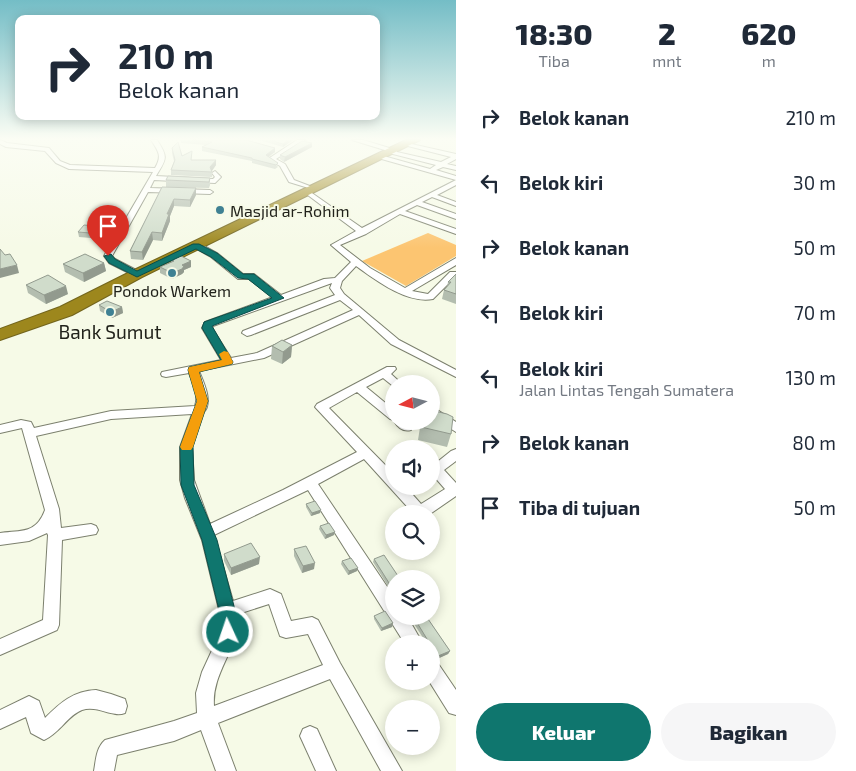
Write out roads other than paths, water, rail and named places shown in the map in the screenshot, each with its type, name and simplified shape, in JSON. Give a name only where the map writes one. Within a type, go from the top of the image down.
[{"type":"highway","points":[[0,335],[56,316],[137,274],[340,176]]},
{"type":"street","points":[[137,274],[112,261],[108,256],[152,178],[215,181],[217,176]]},
{"type":"street","points":[[288,176],[291,181],[310,190],[364,232]]},
{"type":"street","points":[[453,274],[429,298],[405,292],[356,262],[336,244],[364,232],[447,187],[456,180]]},
{"type":"street","points":[[447,187],[456,190]]},
{"type":"street","points":[[145,190],[210,192]]},
{"type":"street","points":[[432,195],[456,204]]},
{"type":"street","points":[[417,203],[456,217]]},
{"type":"street","points":[[400,212],[456,232]]},
{"type":"street","points":[[196,245],[214,255],[241,276],[250,276],[279,298]]},
{"type":"street","points":[[405,292],[456,260]]},
{"type":"street","points":[[356,262],[338,280],[335,288],[341,296],[395,342],[456,374]]},
{"type":"street","points":[[228,362],[207,325],[327,281],[338,280]]},
{"type":"street","points":[[247,332],[341,296]]},
{"type":"street","points":[[166,374],[260,356],[360,311]]},
{"type":"street","points":[[193,370],[202,395],[201,409],[186,447],[187,480],[206,532],[227,610],[228,632],[215,661],[205,693],[207,719],[226,771]]},
{"type":"street","points":[[385,473],[321,407],[387,371],[390,375]]},
{"type":"street","points":[[358,387],[385,409]]},
{"type":"street","points":[[29,433],[111,415],[201,409]]},
{"type":"street","points":[[440,416],[456,428]]},
{"type":"street","points":[[0,430],[23,424],[27,426],[52,510],[55,534],[51,625],[0,647]]},
{"type":"street","points":[[206,532],[366,453]]},
{"type":"street","points":[[440,467],[456,454]]},
{"type":"street","points":[[405,495],[417,508],[425,510],[454,490],[440,474]]},
{"type":"street","points":[[310,482],[385,597]]},
{"type":"street","points":[[0,539],[40,531],[44,528],[52,510]]},
{"type":"street","points":[[55,534],[91,530]]},
{"type":"street","points":[[227,610],[266,596],[272,596],[286,630],[312,626],[334,669],[392,771]]},
{"type":"street","points":[[104,771],[107,751],[112,747],[146,739],[207,719],[334,669]]},
{"type":"street","points":[[440,682],[456,706]]},
{"type":"street","points":[[0,720],[29,705],[32,708],[38,726],[44,730],[49,728],[69,707],[82,701],[100,699],[118,706]]},
{"type":"street","points":[[310,736],[326,771]]},
{"type":"place","name":"Masjid ar-Rohim","points":[[220,210]]},
{"type":"place","name":"Pondok Warkem","points":[[172,273]]},
{"type":"place","name":"Bank Sumut","points":[[110,312]]}]
